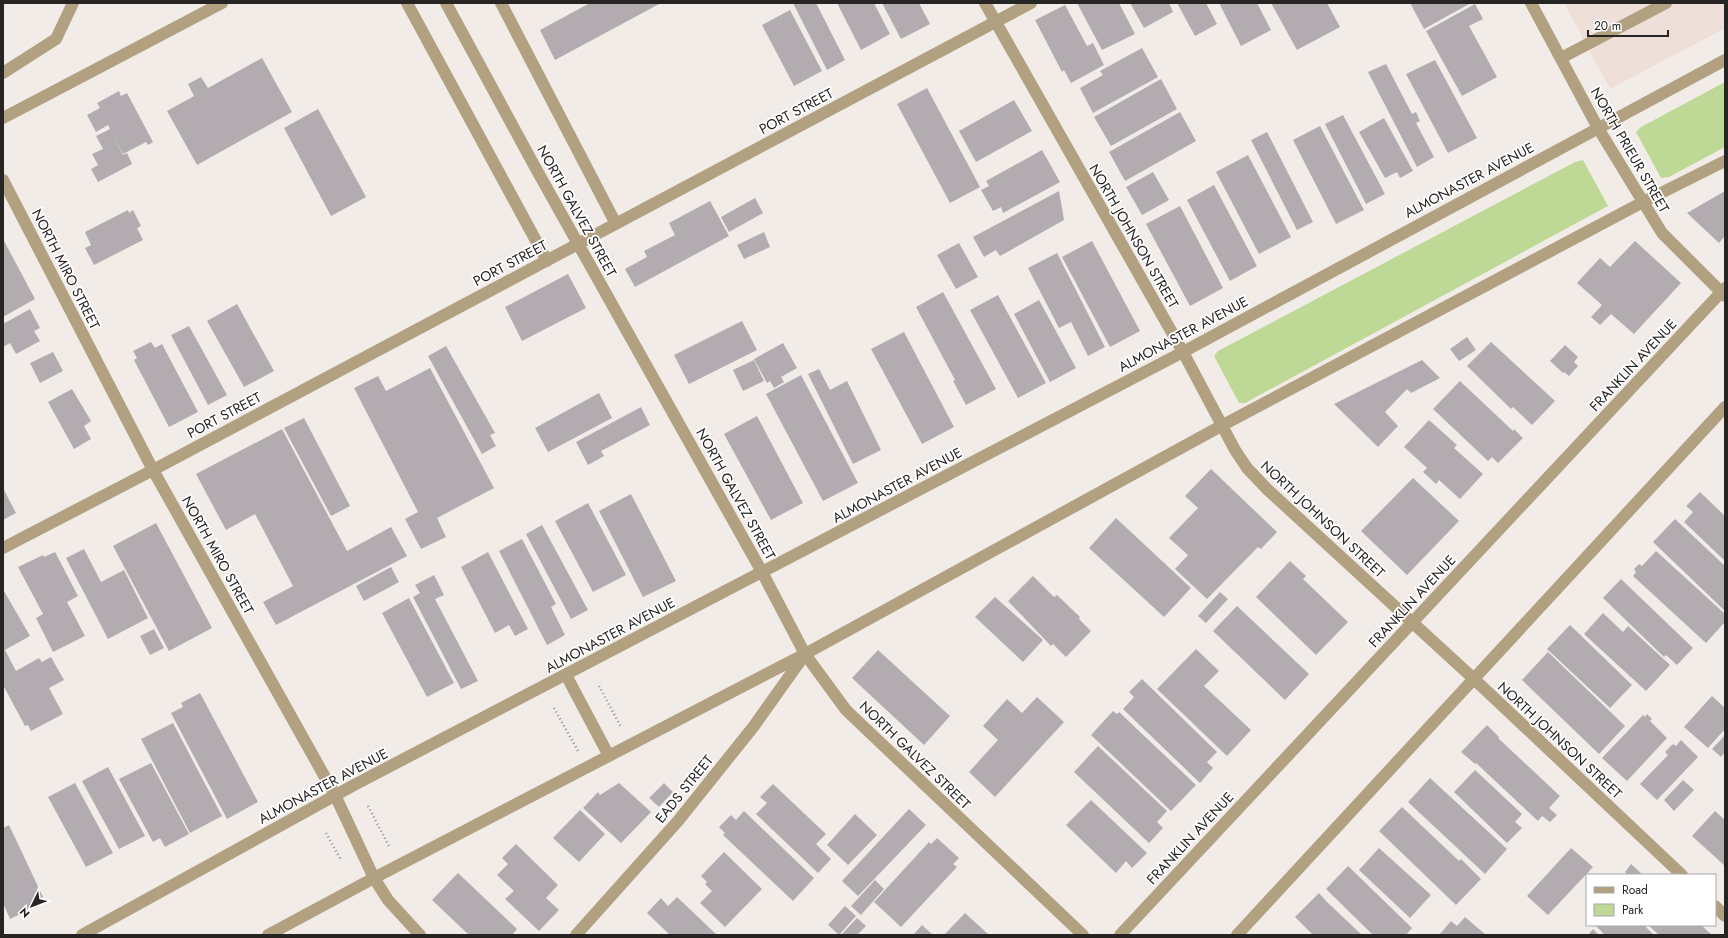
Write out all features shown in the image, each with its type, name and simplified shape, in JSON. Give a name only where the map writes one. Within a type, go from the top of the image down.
[{"type":"street","points":[[3,73],[56,39],[74,3]]},
{"type":"street","points":[[3,118],[222,3]]},
{"type":"street","points":[[407,3],[547,261]]},
{"type":"street","name":"NORTH GALVEZ STREET","points":[[446,3],[535,167],[762,572],[805,654],[846,710],[1082,935]]},
{"type":"street","points":[[501,3],[616,224]]},
{"type":"street","name":"NORTH JOHNSON STREET","points":[[985,3],[1182,352],[1221,426],[1247,468],[1268,490],[1474,679],[1681,874]]},
{"type":"street","name":"PORT STREET","points":[[3,548],[153,470],[1031,3]]},
{"type":"street","name":"NORTH PRIEUR STREET","points":[[1531,3],[1598,128],[1662,233],[1724,292]]},
{"type":"street","points":[[1561,58],[1666,3]]},
{"type":"street","name":"ALMONASTER AVENUE","points":[[82,935],[335,795],[1182,352],[1725,60]]},
{"type":"street","points":[[268,935],[374,878],[805,654],[1221,426],[1643,202],[1725,161]]},
{"type":"street","name":"NORTH MIRO STREET","points":[[3,180],[153,470],[335,795],[374,878],[392,905],[420,935]]},
{"type":"street","name":"FRANKLIN AVENUE","points":[[1120,935],[1724,292]]},
{"type":"street","points":[[1237,935],[1725,407]]},
{"type":"street","name":"EADS STREET","points":[[576,935],[678,821],[754,726],[805,654]]},
{"type":"street","points":[[566,675],[608,756]]},
{"type":"street","points":[[1716,907],[1725,916]]},
{"type":"path","points":[[599,686],[621,728]]},
{"type":"path","points":[[554,708],[578,751]]},
{"type":"path","points":[[368,806],[390,849]]},
{"type":"path","points":[[326,833],[342,860]]},
{"type":"shaded area","points":[[1564,3],[1725,3],[1725,28],[1610,89]]},
{"type":"green space","points":[[1725,82],[1725,147],[1669,177],[1661,178],[1636,132],[1641,127]]},
{"type":"green space","points":[[1583,160],[1608,206],[1245,403],[1239,403],[1214,356],[1218,351],[1575,162]]},
{"type":"building","points":[[590,3],[661,3],[555,60],[540,30]]},
{"type":"building","points":[[793,3],[816,3],[845,60],[827,70]]},
{"type":"building","points":[[837,3],[874,3],[890,34],[861,50]]},
{"type":"building","points":[[882,3],[919,3],[930,24],[901,39]]},
{"type":"building","points":[[1077,3],[1119,3],[1135,34],[1102,50]]},
{"type":"building","points":[[1130,3],[1169,3],[1173,12],[1144,28]]},
{"type":"building","points":[[1177,3],[1206,3],[1217,24],[1195,36]]},
{"type":"building","points":[[1219,3],[1257,3],[1271,30],[1241,46]]},
{"type":"building","points":[[1271,3],[1327,3],[1340,27],[1297,50]]},
{"type":"building","points":[[1410,3],[1471,3],[1424,29]]},
{"type":"building","points":[[1475,4],[1483,19],[1469,26],[1497,77],[1462,96],[1426,31]]},
{"type":"building","points":[[1065,5],[1087,46],[1093,43],[1104,65],[1071,83],[1064,70],[1062,72],[1035,20]]},
{"type":"building","points":[[790,10],[822,71],[794,86],[762,25]]},
{"type":"building","points":[[1142,48],[1158,77],[1093,113],[1080,88],[1103,75],[1100,71]]},
{"type":"building","points":[[262,58],[292,112],[197,165],[167,111],[194,96],[188,84],[201,77],[208,88]]},
{"type":"building","points":[[1435,60],[1477,138],[1448,153],[1406,74]]},
{"type":"building","points":[[1386,64],[1412,114],[1416,112],[1420,121],[1416,123],[1434,157],[1417,167],[1368,72]]},
{"type":"building","points":[[1161,79],[1177,109],[1111,146],[1094,117]]},
{"type":"building","points":[[927,88],[980,187],[950,203],[897,104]]},
{"type":"building","points":[[119,91],[121,96],[127,93],[153,142],[148,145],[146,142],[123,154],[113,135],[123,155],[127,153],[132,164],[98,182],[91,169],[98,165],[92,154],[103,149],[96,136],[110,129],[108,125],[96,132],[87,115],[100,108],[97,103]]},
{"type":"building","points":[[1014,100],[1032,131],[976,162],[959,131]]},
{"type":"building","points":[[318,109],[366,197],[331,216],[284,128]]},
{"type":"building","points":[[1180,112],[1196,141],[1125,181],[1109,152]]},
{"type":"building","points":[[1343,115],[1385,194],[1366,204],[1325,124]]},
{"type":"building","points":[[1384,118],[1413,171],[1400,178],[1397,172],[1385,178],[1359,132]]},
{"type":"building","points":[[1320,126],[1364,210],[1336,224],[1293,140]]},
{"type":"building","points":[[1267,132],[1313,222],[1297,230],[1251,140]]},
{"type":"building","points":[[1042,150],[1060,182],[1003,213],[1001,207],[993,211],[981,190],[989,186],[986,181]]},
{"type":"building","points":[[1248,155],[1291,237],[1259,254],[1216,172]]},
{"type":"building","points":[[1153,172],[1169,200],[1142,215],[1126,187]]},
{"type":"building","points":[[1214,185],[1257,266],[1230,281],[1187,200]]},
{"type":"building","points":[[1059,191],[1064,220],[1000,256],[996,250],[984,257],[973,237]]},
{"type":"building","points":[[1725,191],[1725,236],[1719,243],[1687,213]]},
{"type":"building","points":[[755,198],[763,213],[729,232],[721,217]]},
{"type":"building","points":[[710,201],[729,236],[635,287],[625,269],[647,257],[644,251],[675,235],[669,223]]},
{"type":"building","points":[[1180,206],[1223,288],[1190,306],[1146,224]]},
{"type":"building","points":[[128,210],[129,213],[133,210],[141,226],[137,228],[143,240],[94,265],[85,248],[91,245],[85,232]]},
{"type":"building","points":[[764,232],[770,247],[744,259],[737,245]]},
{"type":"building","points":[[3,239],[35,299],[3,317]]},
{"type":"building","points":[[1092,241],[1140,331],[1110,347],[1062,257]]},
{"type":"building","points":[[1635,241],[1681,283],[1634,334],[1611,314],[1600,325],[1591,317],[1602,305],[1577,283],[1600,258],[1610,267]]},
{"type":"building","points":[[959,243],[978,277],[956,289],[937,255]]},
{"type":"building","points":[[1057,253],[1105,347],[1088,356],[1071,322],[1059,328],[1028,268]]},
{"type":"building","points":[[568,274],[586,308],[522,341],[505,307]]},
{"type":"building","points":[[943,292],[996,389],[966,405],[953,381],[955,380],[916,307]]},
{"type":"building","points":[[998,295],[1046,383],[1018,398],[970,310]]},
{"type":"building","points":[[1039,300],[1076,368],[1050,382],[1014,314]]},
{"type":"building","points":[[237,304],[274,371],[244,387],[207,321]]},
{"type":"building","points":[[30,309],[40,328],[34,331],[40,341],[16,354],[10,343],[3,347],[3,324]]},
{"type":"building","points":[[742,321],[757,350],[689,384],[674,355]]},
{"type":"building","points":[[189,326],[227,395],[208,405],[171,335]]},
{"type":"building","points":[[904,332],[954,427],[922,444],[871,349]]},
{"type":"building","points":[[1467,337],[1476,350],[1459,361],[1450,349]]},
{"type":"building","points":[[151,342],[155,348],[162,344],[198,412],[169,427],[134,360],[137,358],[133,351]]},
{"type":"building","points":[[1491,342],[1555,401],[1532,425],[1513,407],[1511,409],[1467,366]]},
{"type":"building","points":[[783,343],[797,368],[781,377],[784,382],[774,388],[770,381],[767,383],[754,359]]},
{"type":"building","points":[[1565,345],[1578,357],[1574,362],[1578,366],[1569,376],[1564,372],[1563,373],[1550,361]]},
{"type":"building","points":[[446,346],[495,433],[490,435],[496,446],[482,454],[428,356]]},
{"type":"building","points":[[53,352],[63,371],[40,383],[30,363]]},
{"type":"building","points":[[754,360],[764,381],[743,391],[733,370]]},
{"type":"building","points":[[1422,360],[1440,378],[1411,393],[1407,389],[1385,412],[1398,426],[1378,447],[1334,404]]},
{"type":"building","points":[[430,368],[494,488],[437,518],[446,537],[421,549],[405,519],[418,512],[354,388],[378,376],[386,391]]},
{"type":"building","points":[[819,369],[830,390],[847,381],[881,450],[853,464],[808,374]]},
{"type":"building","points":[[801,375],[858,483],[823,501],[766,394]]},
{"type":"building","points":[[1460,381],[1513,431],[1514,429],[1523,438],[1498,463],[1492,457],[1488,461],[1433,409]]},
{"type":"building","points":[[72,389],[91,421],[84,426],[91,439],[74,449],[48,402]]},
{"type":"building","points":[[599,393],[612,418],[548,452],[535,428]]},
{"type":"building","points":[[641,407],[650,425],[601,451],[604,456],[588,465],[576,442]]},
{"type":"building","points":[[757,416],[803,503],[771,520],[724,434]]},
{"type":"building","points":[[304,418],[350,506],[331,516],[284,428]]},
{"type":"building","points":[[1429,420],[1457,445],[1454,448],[1483,474],[1460,499],[1439,480],[1436,484],[1423,472],[1427,468],[1404,447]]},
{"type":"building","points":[[282,429],[347,551],[391,527],[407,556],[276,625],[263,602],[293,586],[255,514],[226,530],[196,474]]},
{"type":"building","points":[[1211,469],[1277,532],[1261,549],[1258,547],[1207,599],[1175,569],[1188,555],[1169,538],[1198,508],[1185,496]]},
{"type":"building","points":[[1413,478],[1459,521],[1407,575],[1361,531]]},
{"type":"building","points":[[3,488],[16,513],[3,520]]},
{"type":"building","points":[[1700,492],[1725,516],[1725,561],[1684,522],[1693,512],[1686,506]]},
{"type":"building","points":[[631,494],[676,581],[643,597],[599,511]]},
{"type":"building","points":[[588,503],[626,575],[593,592],[555,521]]},
{"type":"building","points":[[1116,518],[1191,588],[1164,617],[1089,548]]},
{"type":"building","points":[[1675,519],[1725,566],[1725,611],[1653,542]]},
{"type":"building","points":[[156,523],[212,628],[169,651],[113,546]]},
{"type":"building","points":[[542,525],[588,610],[571,619],[526,534]]},
{"type":"building","points":[[522,539],[556,604],[551,607],[565,635],[547,645],[499,551]]},
{"type":"building","points":[[84,549],[101,582],[124,570],[148,618],[108,639],[66,558]]},
{"type":"building","points":[[1656,551],[1725,614],[1725,622],[1706,643],[1633,576],[1636,572],[1634,569],[1639,564],[1642,566]]},
{"type":"building","points":[[55,552],[78,596],[67,602],[85,636],[53,652],[36,618],[43,614],[18,567],[43,555],[44,557]]},
{"type":"building","points":[[488,552],[528,629],[515,636],[509,625],[495,633],[461,567]]},
{"type":"building","points":[[1290,561],[1306,576],[1303,579],[1348,622],[1316,655],[1256,597]]},
{"type":"building","points":[[391,567],[399,582],[364,601],[356,586]]},
{"type":"building","points":[[434,575],[444,595],[435,599],[478,681],[461,689],[413,597],[420,593],[415,585]]},
{"type":"building","points":[[1033,576],[1054,597],[1057,595],[1080,617],[1079,619],[1091,631],[1066,657],[1053,644],[1051,646],[1008,601]]},
{"type":"building","points":[[1621,579],[1693,648],[1677,665],[1666,655],[1664,657],[1603,598]]},
{"type":"building","points":[[3,591],[30,636],[3,651]]},
{"type":"building","points":[[1220,592],[1228,599],[1206,623],[1198,616]]},
{"type":"building","points":[[995,597],[1043,640],[1023,662],[975,617]]},
{"type":"building","points":[[409,598],[454,683],[427,697],[382,613]]},
{"type":"building","points":[[1237,606],[1309,674],[1285,700],[1213,631]]},
{"type":"building","points":[[1603,613],[1623,632],[1628,626],[1670,665],[1646,691],[1584,634]]},
{"type":"building","points":[[1570,625],[1632,685],[1610,708],[1547,649]]},
{"type":"building","points":[[154,629],[164,648],[150,655],[140,636]]},
{"type":"building","points":[[1196,649],[1219,671],[1204,686],[1251,730],[1227,756],[1157,689]]},
{"type":"building","points":[[5,650],[16,671],[39,658],[42,662],[51,657],[64,680],[49,688],[63,714],[31,731],[28,725],[25,726],[3,685],[3,652]]},
{"type":"building","points":[[878,650],[950,716],[924,745],[852,678]]},
{"type":"building","points":[[1548,652],[1625,726],[1599,754],[1522,680]]},
{"type":"building","points":[[1142,679],[1217,752],[1207,762],[1213,768],[1200,783],[1123,709],[1134,697],[1129,692]]},
{"type":"building","points":[[200,693],[258,802],[227,819],[171,713],[183,707],[181,703]]},
{"type":"building","points":[[1712,696],[1725,708],[1725,729],[1708,748],[1684,727]]},
{"type":"building","points":[[1037,697],[1064,722],[995,797],[969,772],[998,740],[983,726],[1007,699],[1022,713]]},
{"type":"building","points":[[1113,711],[1117,714],[1119,712],[1196,785],[1171,811],[1091,735]]},
{"type":"building","points":[[1647,714],[1652,719],[1650,721],[1667,738],[1627,781],[1602,758],[1643,715],[1645,717]]},
{"type":"building","points":[[173,723],[222,816],[190,833],[141,739]]},
{"type":"building","points":[[1487,725],[1499,737],[1498,738],[1560,796],[1549,808],[1557,815],[1550,822],[1542,816],[1538,821],[1476,763],[1475,764],[1461,752]]},
{"type":"building","points":[[1725,735],[1725,752],[1721,757],[1712,749]]},
{"type":"building","points":[[1681,740],[1698,757],[1657,800],[1640,784],[1668,755],[1665,752],[1673,744],[1676,746]]},
{"type":"building","points":[[1098,746],[1167,811],[1157,822],[1163,828],[1149,843],[1074,772]]},
{"type":"building","points":[[151,763],[189,834],[165,847],[160,838],[153,842],[119,779]]},
{"type":"building","points":[[108,767],[145,836],[119,849],[82,781]]},
{"type":"building","points":[[1475,770],[1522,814],[1515,822],[1522,828],[1507,843],[1454,792]]},
{"type":"building","points":[[1430,778],[1507,849],[1485,874],[1408,802]]},
{"type":"building","points":[[1683,780],[1694,790],[1674,811],[1664,800]]},
{"type":"building","points":[[75,783],[113,853],[86,867],[48,797]]},
{"type":"building","points":[[619,783],[651,812],[621,843],[583,808],[598,792],[600,795]]},
{"type":"building","points":[[664,783],[673,792],[659,807],[649,798]]},
{"type":"building","points":[[773,784],[826,834],[816,844],[831,859],[818,873],[756,814],[767,803],[760,797]]},
{"type":"building","points":[[1091,800],[1147,853],[1132,868],[1126,861],[1116,873],[1066,825]]},
{"type":"building","points":[[1402,807],[1459,861],[1461,859],[1481,879],[1456,905],[1379,831]]},
{"type":"building","points":[[909,809],[926,825],[858,896],[842,881]]},
{"type":"building","points":[[580,810],[605,834],[579,862],[553,838]]},
{"type":"building","points":[[744,811],[814,878],[793,901],[723,835],[725,833],[719,827],[731,815],[736,820]]},
{"type":"building","points":[[1715,811],[1725,820],[1725,866],[1692,836]]},
{"type":"building","points":[[855,814],[877,835],[848,865],[827,845]]},
{"type":"building","points":[[9,825],[43,897],[38,899],[41,904],[10,919],[3,903],[3,828]]},
{"type":"building","points":[[937,838],[959,858],[953,864],[957,867],[901,927],[874,902],[929,842],[931,844]]},
{"type":"building","points":[[516,844],[558,885],[546,898],[559,910],[539,931],[505,899],[514,891],[497,875],[508,864],[502,858]]},
{"type":"building","points":[[1379,848],[1431,895],[1410,918],[1359,870]]},
{"type":"building","points":[[1571,848],[1593,867],[1548,915],[1527,896]]},
{"type":"building","points":[[724,852],[762,889],[725,927],[700,903],[712,891],[705,884],[707,882],[701,876]]},
{"type":"building","points":[[1631,864],[1642,874],[1627,874],[1625,872]]},
{"type":"building","points":[[1348,866],[1412,928],[1406,935],[1373,935],[1326,889]]},
{"type":"building","points":[[458,873],[517,929],[512,935],[469,935],[432,900]]},
{"type":"building","points":[[875,880],[884,889],[861,915],[851,906]]},
{"type":"building","points":[[1319,893],[1362,935],[1313,935],[1295,917]]},
{"type":"building","points":[[677,897],[717,935],[670,935],[647,913],[661,898],[668,906]]},
{"type":"building","points":[[845,906],[856,916],[839,935],[828,925]]},
{"type":"building","points":[[965,913],[989,935],[944,935]]},
{"type":"building","points":[[1465,917],[1486,935],[1439,935],[1451,921],[1457,926]]},
{"type":"building","points":[[857,918],[866,926],[857,935],[841,935]]},
{"type":"building","points":[[922,925],[933,935],[913,935]]},
{"type":"building","points":[[1596,926],[1645,926],[1654,935],[1605,935]]},
{"type":"building","points":[[1649,926],[1702,926],[1712,935],[1659,935]]},
{"type":"building","points":[[1593,929],[1599,935],[1588,935]]}]
